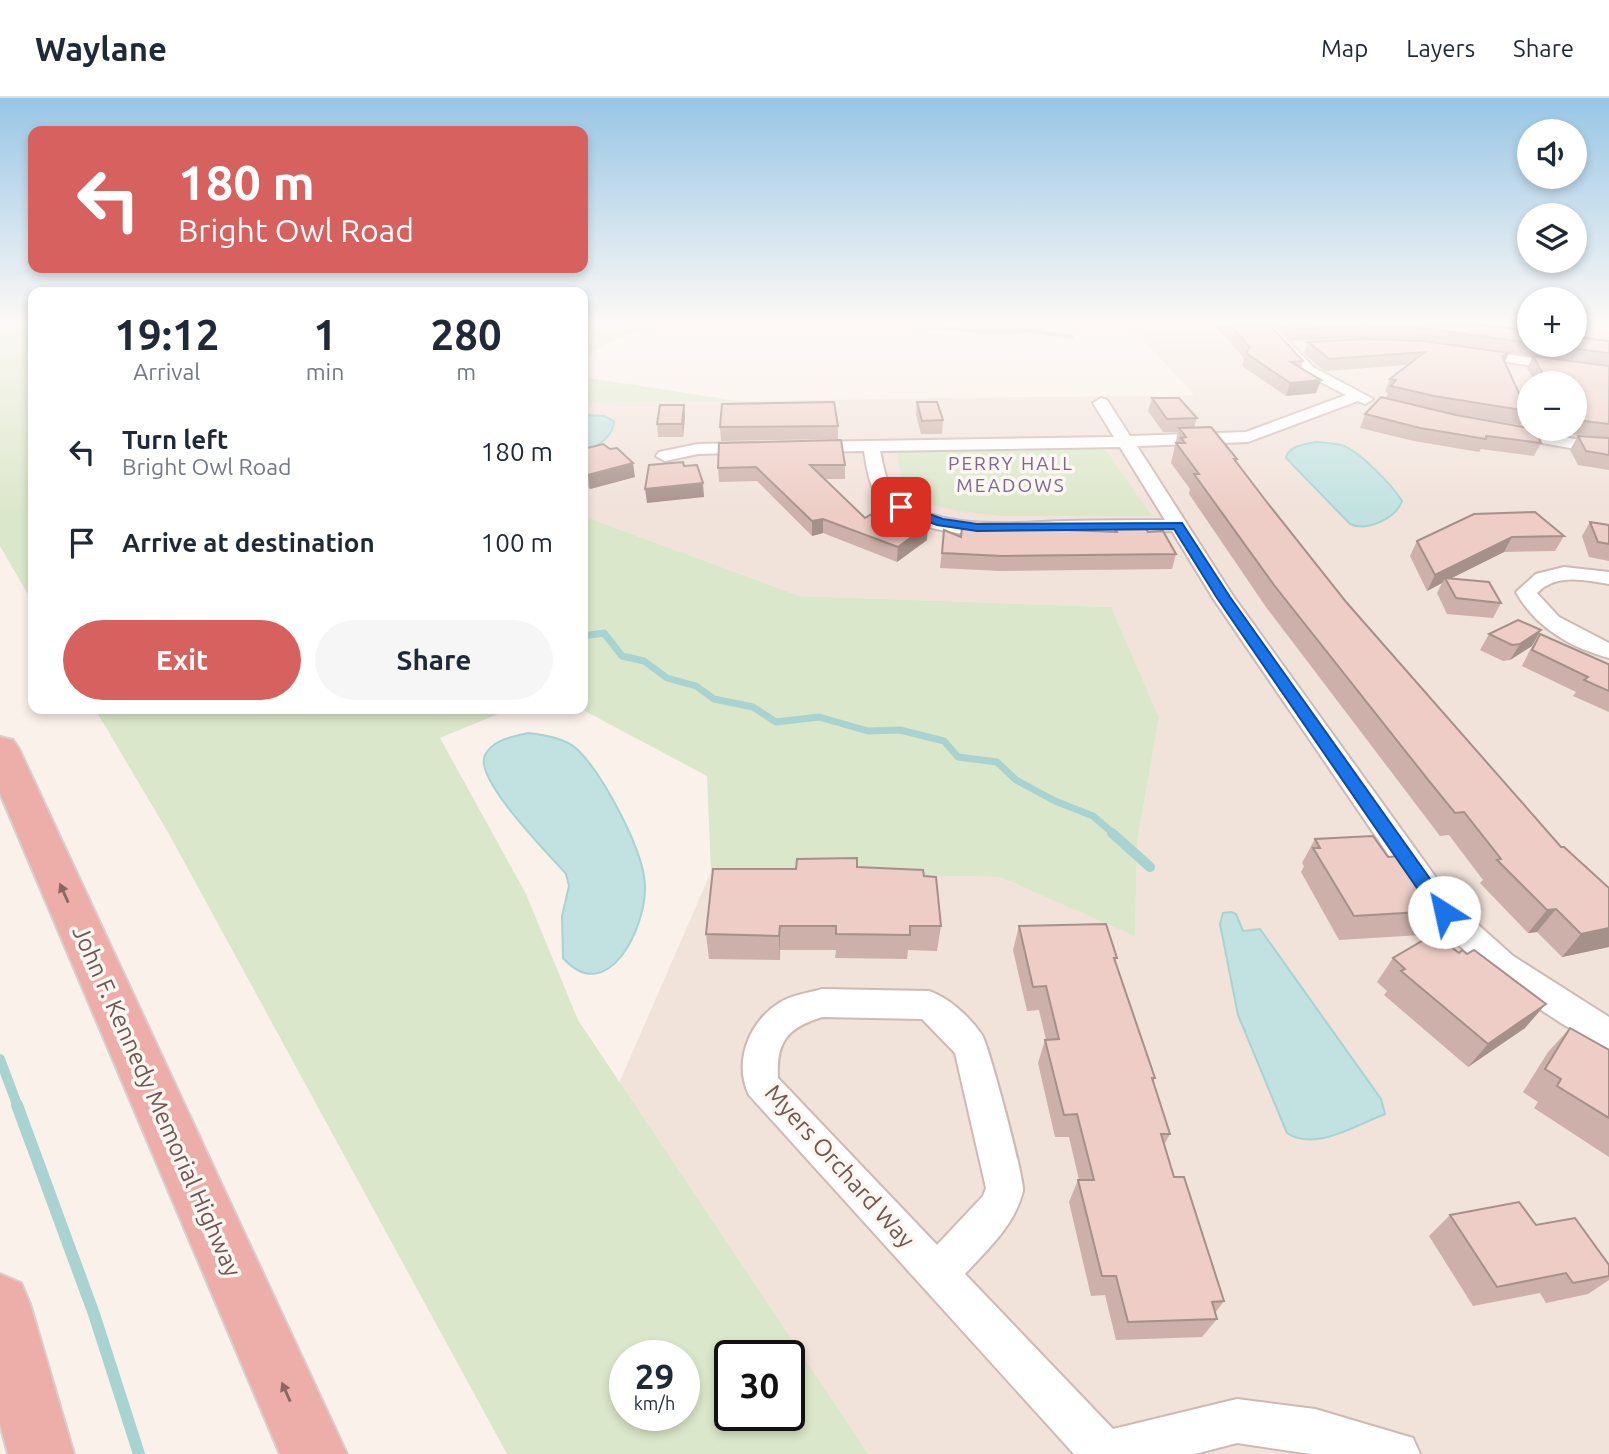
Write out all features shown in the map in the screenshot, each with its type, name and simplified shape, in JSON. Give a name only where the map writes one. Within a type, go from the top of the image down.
[{"type":"highway","name":"John F. Kennedy Memorial Highway","points":[[0,748],[314,1454]]},
{"type":"highway","points":[[0,1304],[41,1454]]},
{"type":"street","points":[[1341,387],[1382,405]]},
{"type":"street","points":[[665,456],[698,449],[1212,440],[1248,436],[1358,396]]},
{"type":"street","points":[[1101,403],[1224,598],[1444,912],[1472,942],[1506,971],[1609,1034]]},
{"type":"street","points":[[1486,429],[1541,436],[1574,444],[1609,445]]},
{"type":"street","points":[[871,446],[879,484],[887,495],[901,507],[941,522],[977,528],[1178,525]]},
{"type":"street","points":[[1609,578],[1575,573],[1550,575],[1535,580],[1526,592],[1538,613],[1559,629],[1609,651]]},
{"type":"street","name":"Myers Orchard Way","points":[[938,1274],[997,1209],[1004,1188],[970,1046],[950,1023],[929,1005],[822,1003],[792,1012],[768,1033],[760,1056],[761,1084],[1105,1454],[1237,1421],[1315,1432],[1397,1454]]},
{"type":"shaded area","points":[[1187,387],[1517,387],[1517,441],[1587,441],[1587,387],[1609,387],[1609,1454],[816,1454],[805,1414],[805,1340],[779,1340],[616,1090],[711,872],[1000,877],[1135,935],[1137,843],[1159,717],[1111,607],[800,596],[588,518],[588,403],[1194,395]]},
{"type":"green space","points":[[0,387],[28,387],[28,594],[0,546]]},
{"type":"green space","points":[[588,387],[649,387],[738,401],[588,403]]},
{"type":"green space","points":[[1105,449],[1152,516],[1001,516],[927,504],[902,484],[897,452]]},
{"type":"green space","points":[[588,518],[800,596],[1111,607],[1159,717],[1137,843],[1135,936],[1000,877],[711,872],[707,776],[588,713]]},
{"type":"green space","points":[[98,714],[498,714],[440,738],[526,894],[578,1020],[792,1340],[714,1340],[714,1431],[805,1431],[805,1360],[868,1454],[507,1454],[169,834]]},
{"type":"water","points":[[588,415],[604,416],[614,421],[608,437],[588,451]]},
{"type":"water","points":[[1316,442],[1344,446],[1376,470],[1402,501],[1394,513],[1372,525],[1350,524],[1286,458],[1293,448]]},
{"type":"water","points":[[528,733],[561,740],[578,750],[610,795],[638,854],[645,887],[639,922],[621,956],[609,968],[595,974],[579,971],[563,958],[562,916],[569,886],[566,874],[501,798],[484,766],[485,755],[493,745]]},
{"type":"water","points":[[1223,913],[1236,914],[1243,931],[1260,929],[1381,1099],[1385,1114],[1323,1138],[1310,1140],[1287,1133],[1238,1015],[1220,924]]},
{"type":"building","points":[[1397,387],[1516,387],[1517,409],[1434,396]]},
{"type":"building","points":[[1587,387],[1609,387],[1609,424],[1587,421]]},
{"type":"building","points":[[1381,397],[1517,426],[1517,440],[1486,436],[1486,439],[1420,428],[1365,414]]},
{"type":"building","points":[[1152,398],[1179,398],[1197,418],[1167,419]]},
{"type":"building","points":[[834,402],[838,426],[720,427],[722,404]]},
{"type":"building","points":[[917,402],[937,402],[943,420],[922,421]]},
{"type":"building","points":[[660,405],[684,405],[682,424],[657,424]]},
{"type":"building","points":[[1211,427],[1347,603],[1561,847],[1609,888],[1609,928],[1581,934],[1556,909],[1547,910],[1497,860],[1501,859],[1464,812],[1455,813],[1429,781],[1274,585],[1194,474],[1199,474],[1176,443],[1185,443],[1181,438],[1186,437],[1179,428]]},
{"type":"building","points":[[1587,437],[1609,438],[1609,455],[1586,451],[1581,441],[1587,441]]},
{"type":"building","points":[[841,440],[845,465],[810,465],[865,518],[875,512],[889,516],[894,513],[928,525],[898,547],[823,519],[812,521],[756,467],[718,468],[719,443]]},
{"type":"building","points":[[603,444],[610,449],[617,448],[633,463],[588,475],[588,448]]},
{"type":"building","points":[[683,462],[684,466],[697,465],[703,483],[645,489],[649,465]]},
{"type":"building","points":[[1535,512],[1564,536],[1512,537],[1435,575],[1417,541],[1474,514]]},
{"type":"building","points":[[1590,522],[1609,525],[1609,544],[1598,542]]},
{"type":"building","points":[[962,527],[1005,530],[1064,527],[1066,530],[1117,532],[1115,527],[1145,527],[1148,532],[1163,531],[1176,554],[1002,556],[942,553],[944,530],[961,537]]},
{"type":"building","points":[[1445,578],[1489,582],[1501,603],[1456,598]]},
{"type":"building","points":[[1518,620],[1541,630],[1520,644],[1512,645],[1489,634]]},
{"type":"building","points":[[1540,634],[1609,664],[1609,691],[1584,680],[1588,677],[1532,650]]},
{"type":"building","points":[[1373,836],[1388,857],[1399,856],[1437,911],[1354,916],[1313,848],[1320,848],[1315,839]]},
{"type":"building","points":[[857,858],[857,867],[923,870],[924,876],[936,877],[941,926],[910,926],[910,935],[836,934],[836,926],[780,926],[779,936],[706,934],[713,869],[796,869],[797,859]]},
{"type":"building","points":[[1106,924],[1117,958],[1114,958],[1155,1078],[1152,1078],[1170,1134],[1161,1134],[1174,1177],[1184,1177],[1224,1301],[1212,1302],[1217,1319],[1128,1322],[1116,1276],[1102,1276],[1078,1180],[1094,1180],[1077,1114],[1064,1115],[1045,1040],[1059,1039],[1046,986],[1033,987],[1019,926]]},
{"type":"building","points":[[1434,934],[1459,953],[1462,950],[1467,954],[1474,950],[1546,1004],[1488,1044],[1401,971],[1405,969],[1393,958]]},
{"type":"building","points":[[1570,1028],[1609,1050],[1609,1118],[1557,1086],[1561,1079],[1545,1069]]},
{"type":"building","points":[[1519,1202],[1536,1225],[1575,1218],[1609,1265],[1609,1276],[1573,1283],[1566,1273],[1497,1287],[1450,1215]]},
{"type":"waterway","points":[[588,635],[604,633],[622,656],[644,661],[667,678],[696,686],[714,699],[753,707],[776,722],[819,717],[868,731],[900,730],[944,741],[958,757],[997,762],[1016,780],[1055,801],[1093,816],[1114,834]]},
{"type":"waterway","points":[[1112,833],[1150,867]]},
{"type":"waterway","points":[[0,1059],[18,1107]]},
{"type":"waterway","points":[[17,1105],[94,1314],[139,1454]]},
{"type":"district","name":"PERRY HALL MEADOWS","points":[[1011,474]]},
{"type":"route","points":[[901,507],[941,522],[977,528],[1178,525],[1224,598],[1444,912]]}]
